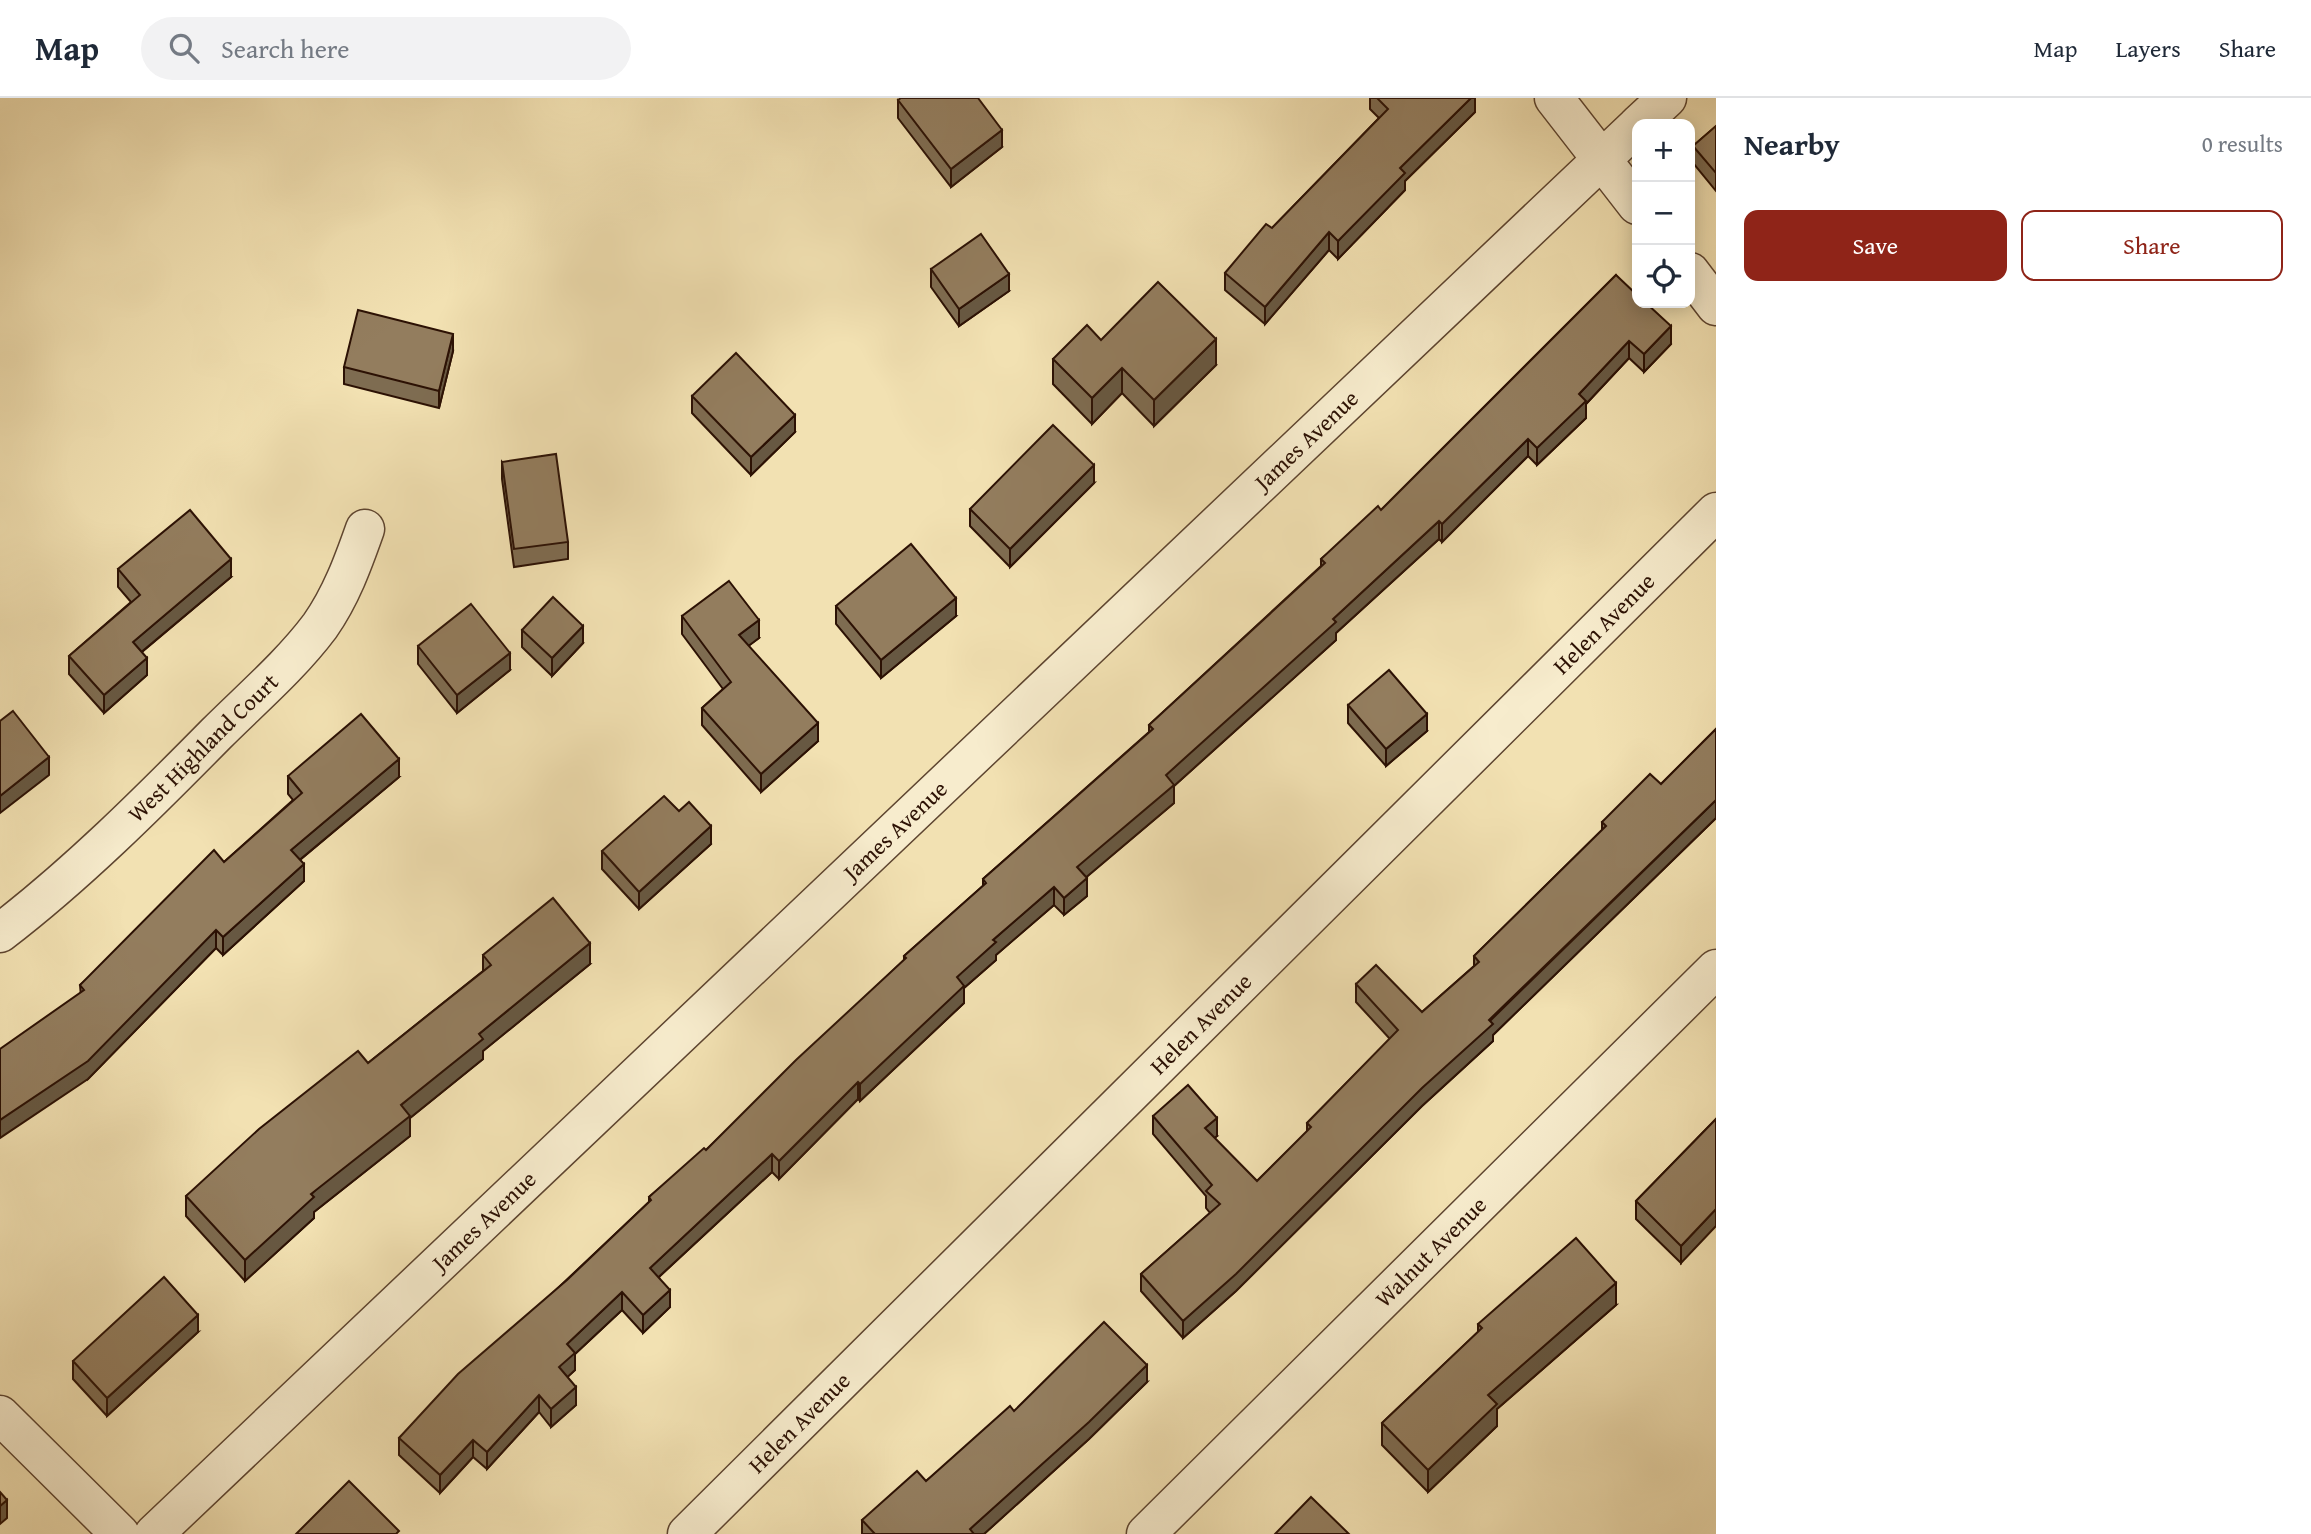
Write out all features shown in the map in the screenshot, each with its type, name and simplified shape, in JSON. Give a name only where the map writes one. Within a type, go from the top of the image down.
[{"type":"street","points":[[1554,98],[1632,198]]},
{"type":"street","name":"James Avenue","points":[[1644,119],[1667,98]]},
{"type":"street","name":"James Avenue","points":[[154,1534],[1632,131]]},
{"type":"street","points":[[1695,279],[1716,306]]},
{"type":"street","name":"Helen Avenue","points":[[687,1534],[1716,512]]},
{"type":"street","name":"West Highland Court","points":[[0,933],[28,912],[173,777],[293,657],[320,624],[346,579],[365,529]]},
{"type":"street","name":"Walnut Avenue","points":[[1146,1534],[1716,969]]},
{"type":"street","points":[[0,1415],[120,1534]]},
{"type":"building","points":[[978,98],[1002,130],[951,169],[898,100]]},
{"type":"building","points":[[1377,98],[1471,98],[1400,168],[1405,173],[1338,241],[1329,232],[1265,307],[1225,273],[1266,224],[1272,228],[1388,109]]},
{"type":"building","points":[[1716,126],[1716,173],[1695,148],[1695,144]]},
{"type":"building","points":[[981,234],[1009,274],[959,309],[931,269]]},
{"type":"building","points":[[1616,275],[1632,290],[1632,308],[1651,308],[1671,326],[1644,354],[1629,341],[1579,394],[1586,401],[1537,448],[1528,439],[1442,524],[1439,521],[1333,619],[1336,622],[1166,775],[1174,785],[1077,867],[1087,878],[1064,898],[1054,887],[993,940],[996,942],[957,977],[964,986],[860,1084],[858,1082],[779,1161],[772,1154],[650,1268],[670,1290],[643,1315],[622,1292],[567,1344],[575,1353],[559,1367],[576,1387],[551,1409],[539,1395],[487,1452],[473,1440],[440,1475],[399,1438],[458,1374],[567,1280],[651,1200],[649,1197],[704,1148],[706,1150],[796,1060],[906,958],[904,956],[986,883],[983,879],[1153,729],[1149,725],[1325,563],[1321,559],[1378,506],[1381,510]]},
{"type":"building","points":[[1158,282],[1216,339],[1154,400],[1122,368],[1092,398],[1053,359],[1087,325],[1101,340]]},
{"type":"building","points":[[358,310],[453,334],[439,391],[344,367]]},
{"type":"building","points":[[736,353],[795,415],[751,457],[692,396]]},
{"type":"building","points":[[1053,425],[1094,465],[1010,549],[970,509]]},
{"type":"building","points":[[556,454],[568,542],[514,549],[502,462]]},
{"type":"building","points":[[190,510],[231,559],[133,642],[147,658],[104,695],[69,656],[140,595],[118,569]]},
{"type":"building","points":[[911,544],[956,598],[881,660],[836,606]]},
{"type":"building","points":[[729,581],[759,620],[739,635],[818,723],[761,774],[702,708],[731,682],[682,616]]},
{"type":"building","points":[[553,597],[583,626],[552,658],[522,630]]},
{"type":"building","points":[[471,604],[510,653],[457,695],[418,646]]},
{"type":"building","points":[[1389,670],[1427,714],[1386,749],[1348,705]]},
{"type":"building","points":[[13,711],[49,757],[0,796],[0,721]]},
{"type":"building","points":[[361,714],[399,759],[291,850],[304,864],[223,937],[216,930],[88,1061],[0,1120],[0,1049],[84,990],[80,985],[214,850],[224,862],[302,793],[288,776]]},
{"type":"building","points":[[1716,729],[1716,800],[1489,1020],[1493,1024],[1422,1088],[1236,1274],[1183,1321],[1141,1274],[1220,1204],[1206,1191],[1212,1185],[1153,1116],[1188,1085],[1217,1118],[1205,1128],[1257,1181],[1311,1127],[1307,1123],[1398,1030],[1356,984],[1376,965],[1422,1012],[1479,962],[1474,956],[1606,826],[1602,822],[1650,774],[1661,784]]},
{"type":"building","points":[[664,796],[679,811],[689,802],[711,826],[639,892],[602,851]]},
{"type":"building","points":[[553,898],[590,943],[479,1034],[483,1039],[401,1105],[410,1116],[311,1194],[314,1197],[245,1260],[186,1196],[259,1129],[358,1051],[368,1063],[491,965],[483,955]]},
{"type":"building","points":[[1716,1119],[1716,1209],[1681,1246],[1636,1201]]},
{"type":"building","points":[[1576,1238],[1616,1283],[1488,1395],[1497,1404],[1428,1470],[1382,1423],[1482,1328],[1478,1324]]},
{"type":"building","points":[[164,1277],[198,1315],[107,1398],[73,1361]]},
{"type":"building","points":[[1104,1322],[1147,1365],[1089,1422],[970,1529],[974,1534],[875,1534],[862,1520],[917,1471],[926,1481],[1010,1406],[1014,1411]]},
{"type":"building","points":[[349,1481],[399,1531],[396,1534],[296,1534]]},
{"type":"building","points":[[0,1492],[7,1500],[0,1506]]},
{"type":"building","points":[[1311,1497],[1349,1534],[1275,1534]]}]
